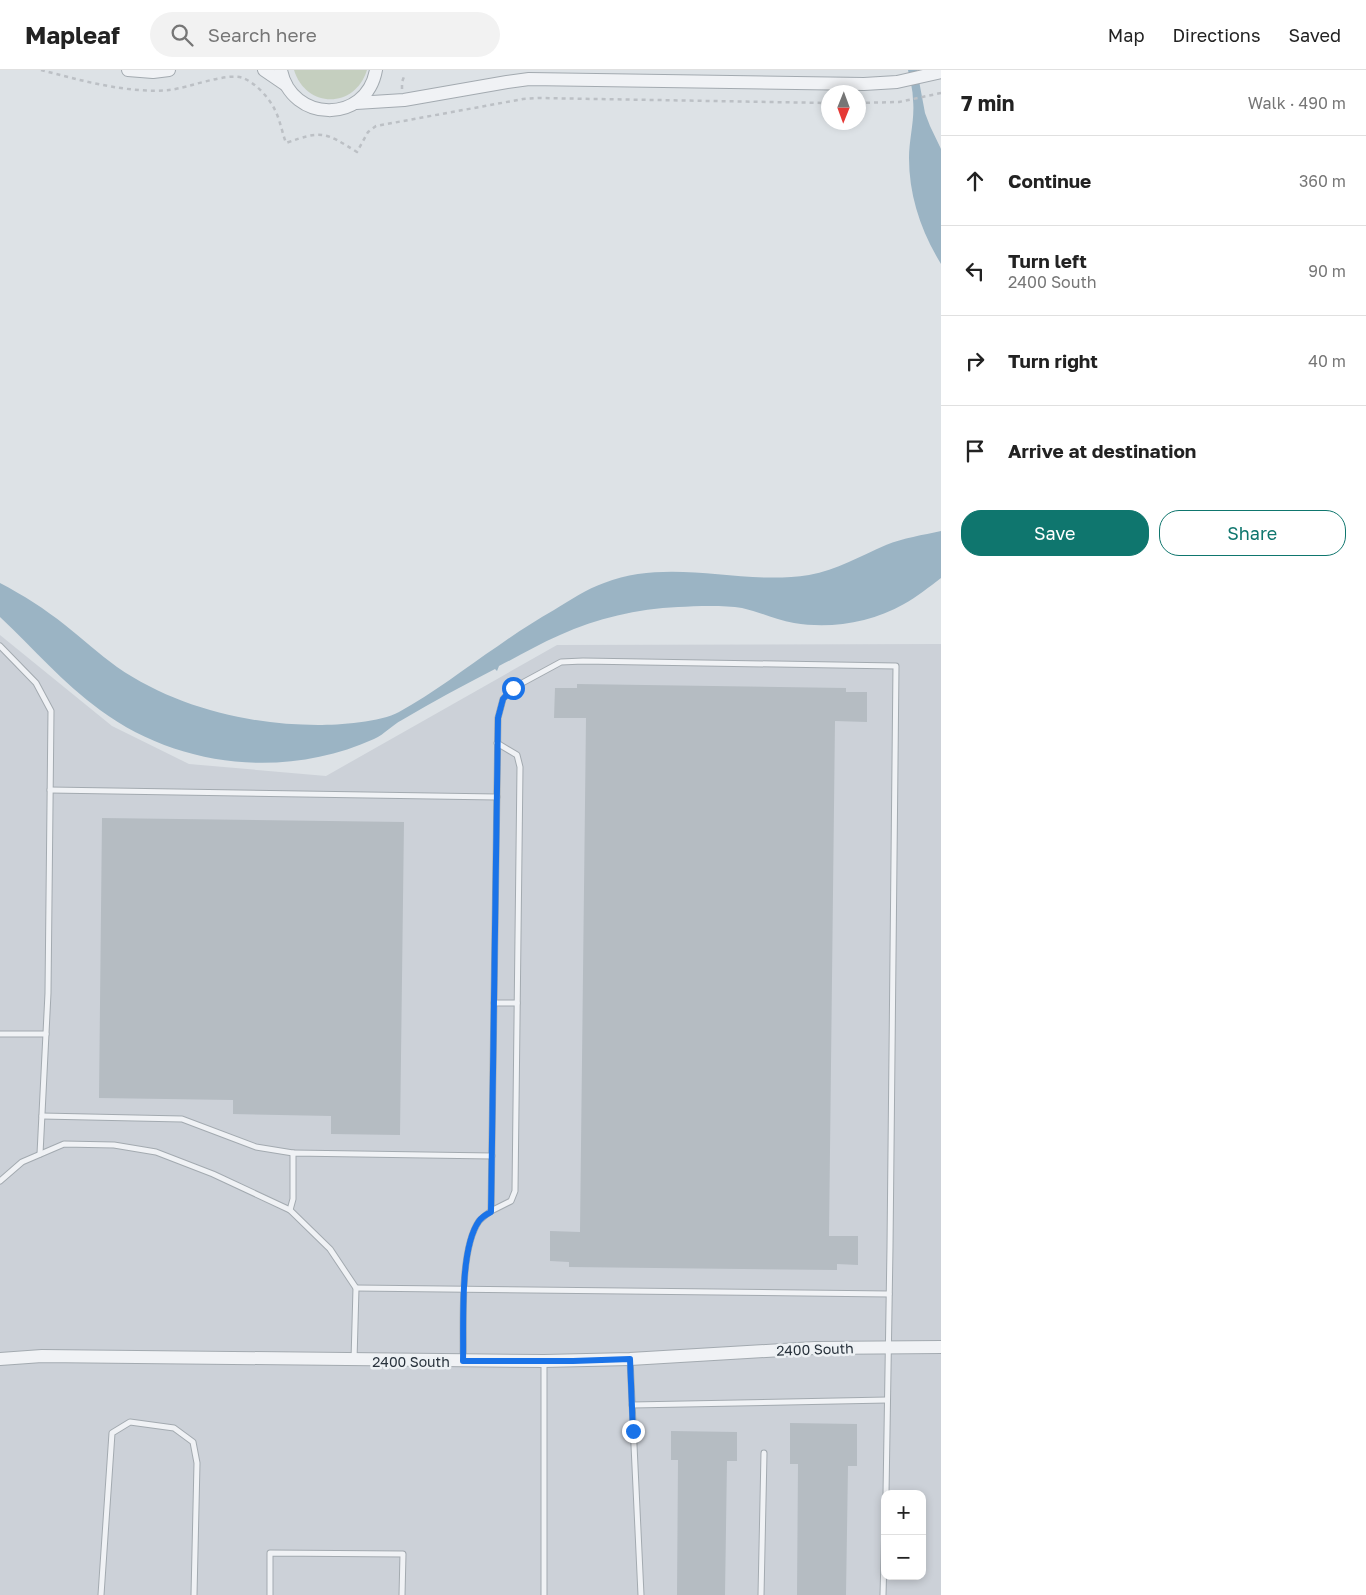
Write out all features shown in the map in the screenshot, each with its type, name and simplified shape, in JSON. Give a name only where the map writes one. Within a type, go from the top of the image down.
[{"type":"street","points":[[128,70],[148,72],[170,70]]},
{"type":"street","points":[[264,70],[286,85]]},
{"type":"street","points":[[281,70],[286,85],[295,97],[307,105],[321,109],[348,108],[356,103],[373,82],[376,70]]},
{"type":"street","points":[[356,103],[404,100],[529,79],[697,76],[876,84],[897,82],[941,72]]},
{"type":"street","name":"2400 South","points":[[0,1359],[42,1356],[544,1361],[630,1359],[796,1349],[888,1346],[941,1347]]},
{"type":"lane","points":[[0,646],[36,683],[51,712],[48,993],[40,1154]]},
{"type":"lane","points":[[491,1212],[498,718],[503,699],[513,688],[561,662],[896,666],[886,1490]]},
{"type":"lane","points":[[463,1361],[466,1256],[471,1238],[480,1220],[511,1201],[515,1191],[520,767],[517,755],[498,743]]},
{"type":"lane","points":[[50,790],[497,797]]},
{"type":"lane","points":[[494,1004],[517,1003]]},
{"type":"lane","points":[[0,1034],[46,1034]]},
{"type":"lane","points":[[42,1116],[182,1119],[256,1147],[293,1153],[492,1156]]},
{"type":"lane","points":[[0,1181],[22,1162],[64,1144],[114,1145],[156,1152],[213,1174],[290,1210],[330,1249],[356,1288],[354,1360]]},
{"type":"lane","points":[[290,1210],[293,1199],[293,1153]]},
{"type":"lane","points":[[356,1288],[889,1294]]},
{"type":"lane","points":[[630,1359],[641,1595]]},
{"type":"lane","points":[[544,1361],[544,1595]]},
{"type":"lane","points":[[632,1405],[887,1400]]},
{"type":"lane","points":[[101,1595],[112,1433],[130,1422],[174,1428],[192,1442],[197,1463],[194,1595]]},
{"type":"lane","points":[[761,1595],[764,1453]]},
{"type":"lane","points":[[882,1595],[884,1535]]},
{"type":"lane","points":[[270,1595],[270,1553],[403,1554],[402,1595]]},
{"type":"path","points":[[41,70],[83,82],[143,90],[169,90],[233,76],[244,78],[255,85],[275,110],[286,143],[318,134],[331,137],[357,152],[368,132],[376,126],[523,99],[821,103]]},
{"type":"path","points":[[402,91],[402,82],[405,74]]},
{"type":"path","points":[[866,103],[899,102],[941,92]]},
{"type":"shaded area","points":[[0,635],[112,726],[189,764],[326,776],[557,645],[941,644],[941,1595],[0,1595]]},
{"type":"green space","points":[[294,70],[367,70],[361,83],[352,92],[342,97],[330,99],[319,97],[309,92],[300,83]]},
{"type":"water","points":[[908,70],[917,70],[925,113],[941,149],[941,264],[922,226],[911,186],[909,158],[913,107]]},
{"type":"water","points":[[941,531],[941,578],[909,601],[878,616],[836,625],[808,625],[787,622],[742,608],[727,606],[663,608],[618,615],[574,629],[537,646],[499,666],[497,671],[495,669],[460,687],[398,722],[374,739],[340,752],[305,760],[269,763],[233,761],[198,755],[163,745],[131,730],[86,700],[0,617],[0,583],[50,613],[117,667],[163,693],[213,711],[266,722],[318,725],[348,724],[382,718],[412,705],[512,636],[591,588],[604,583],[655,572],[758,577],[809,575],[839,566],[886,545]]},
{"type":"building","points":[[577,684],[846,688],[846,692],[867,692],[867,722],[835,721],[829,1236],[858,1236],[858,1265],[837,1264],[837,1270],[569,1267],[569,1262],[550,1261],[550,1231],[580,1232],[586,718],[554,718],[555,688],[577,688]]},
{"type":"building","points":[[102,818],[404,822],[400,1135],[331,1134],[331,1116],[233,1114],[233,1100],[99,1098]]},
{"type":"building","points":[[790,1423],[857,1424],[857,1466],[848,1466],[846,1595],[797,1595],[798,1464],[790,1464]]},
{"type":"building","points":[[671,1431],[737,1432],[737,1461],[727,1461],[725,1595],[677,1595],[678,1460],[671,1460]]},
{"type":"route","points":[[513,688],[503,699],[498,718],[491,1212],[480,1220],[471,1238],[466,1256],[463,1361],[630,1359],[633,1431]]}]
